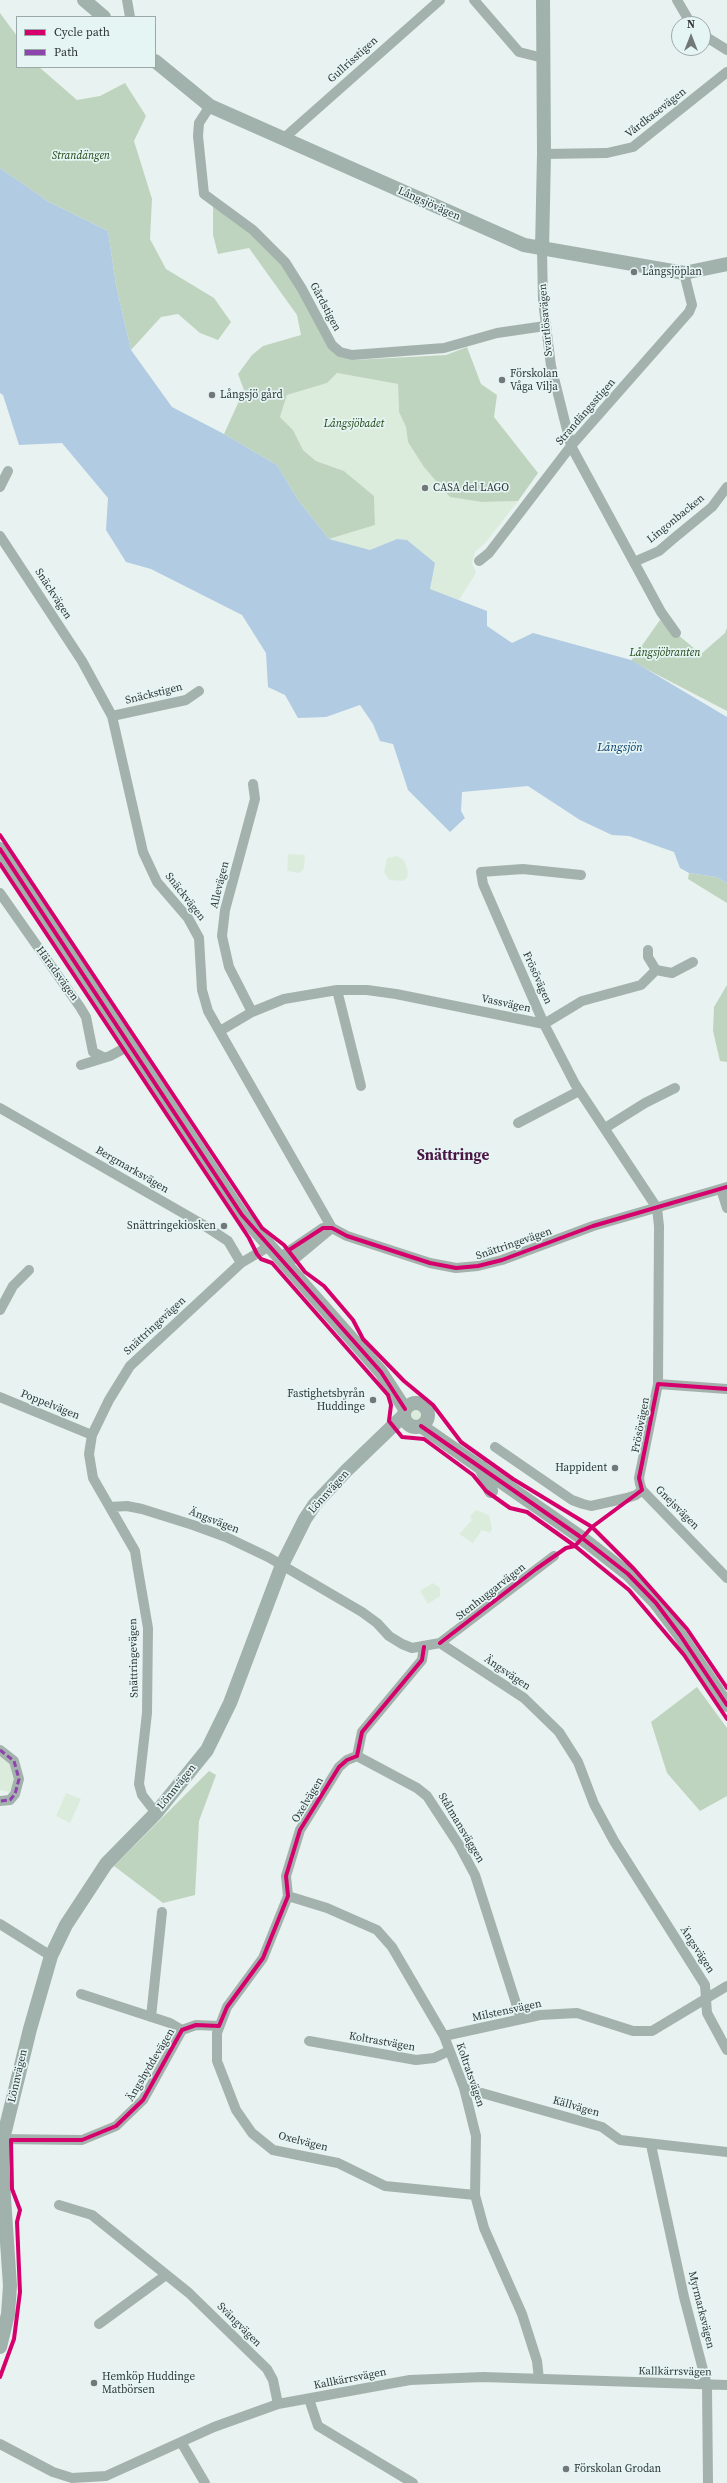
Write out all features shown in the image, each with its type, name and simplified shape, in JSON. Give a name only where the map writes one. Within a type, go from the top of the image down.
[{"type":"street","points":[[84,0],[103,16]]},
{"type":"street","points":[[127,0],[130,16]]},
{"type":"street","name":"Gullrisstigen","points":[[283,139],[440,0]]},
{"type":"street","points":[[474,0],[519,52],[543,58]]},
{"type":"street","name":"Svartlösavägen","points":[[543,0],[544,154],[542,250],[546,326],[551,366],[571,446],[661,612],[676,633]]},
{"type":"street","points":[[677,0],[686,16]]},
{"type":"street","points":[[711,40],[727,50]]},
{"type":"street","name":"Långsjövägen","points":[[156,62],[210,106],[520,244],[542,250],[684,273],[727,264]]},
{"type":"street","name":"Vårdkasevägen","points":[[544,154],[607,153],[633,147],[727,72]]},
{"type":"street","name":"Gårdstigen","points":[[210,106],[199,123],[198,136],[204,194],[253,230],[285,262],[302,289],[332,345],[340,352],[352,355],[444,348],[497,332],[546,326]]},
{"type":"street","name":"Strandängsstigen","points":[[479,561],[489,553],[571,446],[689,312],[692,304],[684,273]]},
{"type":"street","points":[[0,488],[8,471]]},
{"type":"street","name":"Lingonbacken","points":[[634,562],[659,550],[712,508],[727,487]]},
{"type":"street","name":"Snäckvägen","points":[[0,536],[82,661],[112,716],[143,852],[157,882],[196,930],[200,945],[205,1002],[220,1032],[332,1228]]},
{"type":"street","name":"Snäckstigen","points":[[112,716],[186,700],[199,691]]},
{"type":"street","name":"Allevägen","points":[[252,1012],[229,967],[222,936],[225,910],[255,799],[253,784]]},
{"type":"street","name":"Häradsvägen","points":[[0,849],[242,1215],[268,1247],[381,1372],[413,1417],[604,1554],[628,1574],[656,1603],[680,1635],[727,1705]]},
{"type":"street","name":"Frösövägen","points":[[581,875],[523,869],[481,872],[483,884],[544,1024],[579,1091],[657,1208],[659,1226],[658,1384],[639,1478],[642,1490]]},
{"type":"street","name":"Häradsvägen","points":[[0,893],[80,1006],[86,1017],[93,1052],[103,1057]]},
{"type":"street","points":[[648,950],[648,957],[656,970],[672,973],[693,962]]},
{"type":"street","points":[[544,1024],[589,998],[641,985],[656,970]]},
{"type":"street","points":[[337,990],[362,1086]]},
{"type":"street","name":"Vassvägen","points":[[220,1032],[252,1012],[284,999],[337,990],[367,990],[396,994],[544,1024]]},
{"type":"street","points":[[81,1065],[115,1054],[129,1046]]},
{"type":"street","points":[[605,1128],[645,1103],[676,1088]]},
{"type":"street","points":[[518,1123],[579,1091]]},
{"type":"street","name":"Bergmarksvägen","points":[[0,1108],[202,1224],[228,1241],[241,1263]]},
{"type":"street","points":[[724,1188],[727,1208]]},
{"type":"street","name":"Snättringevägen","points":[[332,1228],[347,1236],[430,1263],[456,1268],[468,1268],[502,1260],[593,1226],[724,1188]]},
{"type":"street","points":[[281,1261],[323,1228],[332,1228]]},
{"type":"street","name":"Snättringevägen","points":[[156,1813],[142,1795],[139,1784],[147,1713],[148,1628],[135,1551],[93,1478],[89,1454],[92,1435],[109,1400],[130,1366],[241,1263],[268,1247]]},
{"type":"street","points":[[0,1310],[13,1286],[29,1270]]},
{"type":"street","name":"Frösövägen","points":[[658,1384],[727,1389]]},
{"type":"street","name":"Poppelvägen","points":[[0,1397],[92,1435]]},
{"type":"street","name":"Lönnvägen","points":[[0,2347],[8,2314],[10,2286],[2,2168],[2,2139],[30,2029],[51,1956],[66,1926],[106,1864],[156,1813],[207,1750],[220,1726],[282,1565],[297,1533],[315,1504],[346,1471],[377,1444],[413,1417]]},
{"type":"street","name":"Gnejsvägen","points":[[495,1446],[572,1500],[583,1504],[591,1506],[627,1498],[642,1490],[727,1578]]},
{"type":"street","points":[[480,1466],[491,1490]]},
{"type":"street","points":[[515,1506],[535,1505]]},
{"type":"street","name":"Ängsvägen","points":[[110,1507],[127,1506],[142,1509],[226,1537],[282,1565],[362,1612],[377,1623],[389,1636],[412,1648],[440,1643],[524,1698],[559,1732],[578,1762],[594,1804],[614,1841],[705,1985],[707,1993],[707,2013],[727,2050]]},
{"type":"street","name":"Stenhuggarvägen","points":[[440,1643],[554,1556]]},
{"type":"street","points":[[357,1756],[362,1732],[422,1660],[424,1647]]},
{"type":"street","points":[[0,1750],[14,1761],[19,1779],[18,1786],[10,1800],[0,1802]]},
{"type":"street","name":"Oxelvägen","points":[[357,1756],[347,1760],[339,1767],[300,1830],[286,1876],[288,1896],[263,1958],[234,1995],[219,2026],[216,2038],[217,2061],[236,2110],[252,2133],[273,2150],[338,2163],[385,2186],[475,2195]]},
{"type":"street","name":"Stålmansväggen","points":[[357,1756],[417,1788],[427,1796],[459,1845],[475,1875],[521,2019]]},
{"type":"street","name":"Koltratsvägen","points":[[288,1896],[327,1908],[377,1930],[392,1947],[444,2036],[464,2088],[476,2136],[475,2195],[484,2228],[522,2314],[537,2361],[539,2379]]},
{"type":"street","points":[[151,2017],[162,1912]]},
{"type":"street","points":[[0,1924],[51,1956]]},
{"type":"street","name":"Milstensvägen","points":[[444,2036],[540,2015],[577,2013],[633,2031],[652,2031],[706,2000],[727,1986]]},
{"type":"street","name":"Ängshyddevägen","points":[[81,1994],[151,2017],[182,2030]]},
{"type":"street","name":"Ängshyddevägen","points":[[2,2139],[42,2141],[82,2140],[116,2126],[143,2100],[182,2030],[196,2025],[219,2026]]},
{"type":"street","name":"Koltrastvägen","points":[[310,2041],[416,2060],[434,2058],[449,2051]]},
{"type":"street","name":"Källvägen","points":[[464,2088],[602,2127],[620,2140],[651,2145],[727,2152]]},
{"type":"street","name":"Myrmarksvägen","points":[[651,2145],[684,2297],[707,2384],[708,2483]]},
{"type":"street","name":"Svängvägen","points":[[60,2205],[92,2215],[190,2293],[267,2369],[273,2380],[278,2404]]},
{"type":"street","points":[[99,2324],[166,2275]]},
{"type":"street","name":"Kallkärrsvägen","points":[[0,2444],[53,2472],[72,2480],[106,2476],[214,2426],[278,2404],[310,2399],[348,2390],[410,2380],[446,2377],[727,2385]]},
{"type":"street","points":[[310,2399],[318,2426],[412,2483]]},
{"type":"street","points":[[181,2442],[205,2483]]},
{"type":"green space","name":"Strandängen","points":[[0,13],[16,35],[16,68],[40,68],[77,100],[100,96],[125,83],[146,116],[134,141],[152,199],[150,239],[166,269],[214,298],[231,322],[218,340],[200,333],[178,314],[161,317],[131,350],[116,285],[108,231],[49,202],[0,168]]},
{"type":"green space","points":[[213,200],[285,262],[345,358],[353,360],[446,355],[467,347],[481,384],[497,395],[494,417],[538,473],[518,501],[482,502],[450,497],[424,467],[408,442],[406,427],[399,412],[398,384],[337,373],[327,383],[287,395],[280,417],[293,430],[303,450],[316,461],[344,471],[374,496],[375,525],[329,539],[298,500],[277,465],[224,434],[244,390],[238,374],[252,355],[263,346],[301,335],[297,315],[249,248],[218,254],[213,235]]},
{"type":"green space","name":"Långsjöbadet","points":[[337,373],[398,384],[399,412],[406,427],[408,442],[482,502],[518,501],[486,542],[475,552],[472,563],[476,573],[459,600],[429,589],[397,539],[370,551],[329,539],[375,525],[374,496],[344,471],[316,461],[303,450],[293,430],[280,417],[287,395],[327,383]]},
{"type":"green space","name":"Långsjöbranten","points":[[660,620],[701,654],[725,633],[727,628],[727,711],[631,661]]},
{"type":"green space","points":[[288,854],[305,855],[304,868],[300,873],[287,871]]},
{"type":"green space","points":[[397,856],[404,860],[408,871],[407,878],[402,881],[389,880],[384,872],[387,858]]},
{"type":"green space","points":[[689,873],[716,877],[727,883],[727,903],[688,879]]},
{"type":"green space","points":[[727,985],[727,1062],[720,1061],[713,1031],[714,1007]]},
{"type":"green space","points":[[417,1406],[423,1409],[426,1415],[423,1421],[417,1424],[411,1421],[408,1415],[411,1409]]},
{"type":"green space","points":[[476,1510],[489,1515],[492,1528],[490,1533],[482,1530],[473,1543],[459,1534],[472,1520],[470,1516]]},
{"type":"green space","points":[[433,1583],[440,1588],[440,1596],[428,1604],[420,1591]]},
{"type":"green space","points":[[697,1687],[727,1728],[727,1796],[700,1811],[667,1773],[651,1722]]},
{"type":"green space","points":[[0,1751],[12,1763],[16,1782],[9,1792],[0,1790]]},
{"type":"green space","points":[[209,1771],[216,1775],[199,1821],[195,1895],[163,1903],[114,1866]]},
{"type":"green space","points":[[66,1793],[81,1799],[70,1823],[56,1816]]},
{"type":"water","name":"Långsjön","points":[[0,168],[49,202],[108,231],[116,285],[131,350],[172,407],[224,434],[277,465],[298,500],[329,539],[370,550],[397,539],[407,540],[435,563],[430,589],[487,611],[487,626],[512,643],[533,633],[631,660],[727,717],[727,883],[716,877],[689,873],[680,868],[674,852],[629,836],[612,835],[580,820],[528,786],[462,792],[461,811],[465,818],[450,832],[408,790],[393,744],[380,741],[373,724],[360,705],[326,717],[298,718],[285,695],[268,687],[266,653],[242,615],[151,569],[126,562],[106,530],[108,498],[62,443],[19,445],[3,395],[0,393]]},
{"type":"marked path","points":[[0,1750],[14,1761],[19,1779],[15,1794],[10,1800],[0,1801]]},
{"type":"cycle path","points":[[0,835],[262,1228],[284,1245],[305,1272],[324,1286],[353,1320],[363,1339],[404,1381],[433,1405],[461,1442],[513,1479],[592,1527],[634,1569],[687,1629],[727,1688]]},
{"type":"cycle path","points":[[0,849],[242,1215],[381,1372],[405,1409]]},
{"type":"cycle path","points":[[0,864],[249,1238],[257,1254],[261,1259],[272,1263],[388,1395],[391,1405],[389,1421],[402,1437],[424,1439],[473,1475],[486,1491],[510,1508],[527,1512],[575,1546],[629,1590],[684,1655],[727,1719]]},
{"type":"cycle path","points":[[289,1250],[323,1228],[332,1228],[347,1236],[430,1263],[456,1268],[478,1266],[502,1260],[593,1226],[727,1187]]},
{"type":"cycle path","points":[[440,1643],[536,1569],[566,1548],[575,1546],[592,1527],[642,1490],[639,1478],[658,1384],[727,1389]]},
{"type":"cycle path","points":[[421,1426],[582,1538],[628,1574],[656,1603],[680,1635],[727,1705]]},
{"type":"cycle path","points":[[0,2377],[14,2339],[20,2292],[17,2222],[20,2210],[12,2189],[11,2140],[82,2140],[116,2126],[143,2100],[182,2030],[196,2025],[219,2026],[227,2007],[263,1958],[288,1896],[286,1876],[300,1830],[339,1767],[347,1760],[357,1756],[362,1732],[422,1660],[424,1647]]},
{"type":"place","name":"Långsjöplan","points":[[634,272]]},
{"type":"place","name":"Förskolan Våga Vilja","points":[[502,380]]},
{"type":"place","name":"Långsjö gård","points":[[212,395]]},
{"type":"place","name":"CASA del LAGO","points":[[425,488]]},
{"type":"place","name":"Snättringekiosken","points":[[224,1226]]},
{"type":"place","name":"Fastighetsbyrån Huddinge","points":[[373,1400]]},
{"type":"place","name":"Happident","points":[[615,1468]]},
{"type":"place","name":"Hemköp Huddinge Matbörsen","points":[[94,2383]]},
{"type":"place","name":"Förskolan Grodan","points":[[566,2469]]},
{"type":"district","name":"Snättringe","points":[[453,1156]]}]
